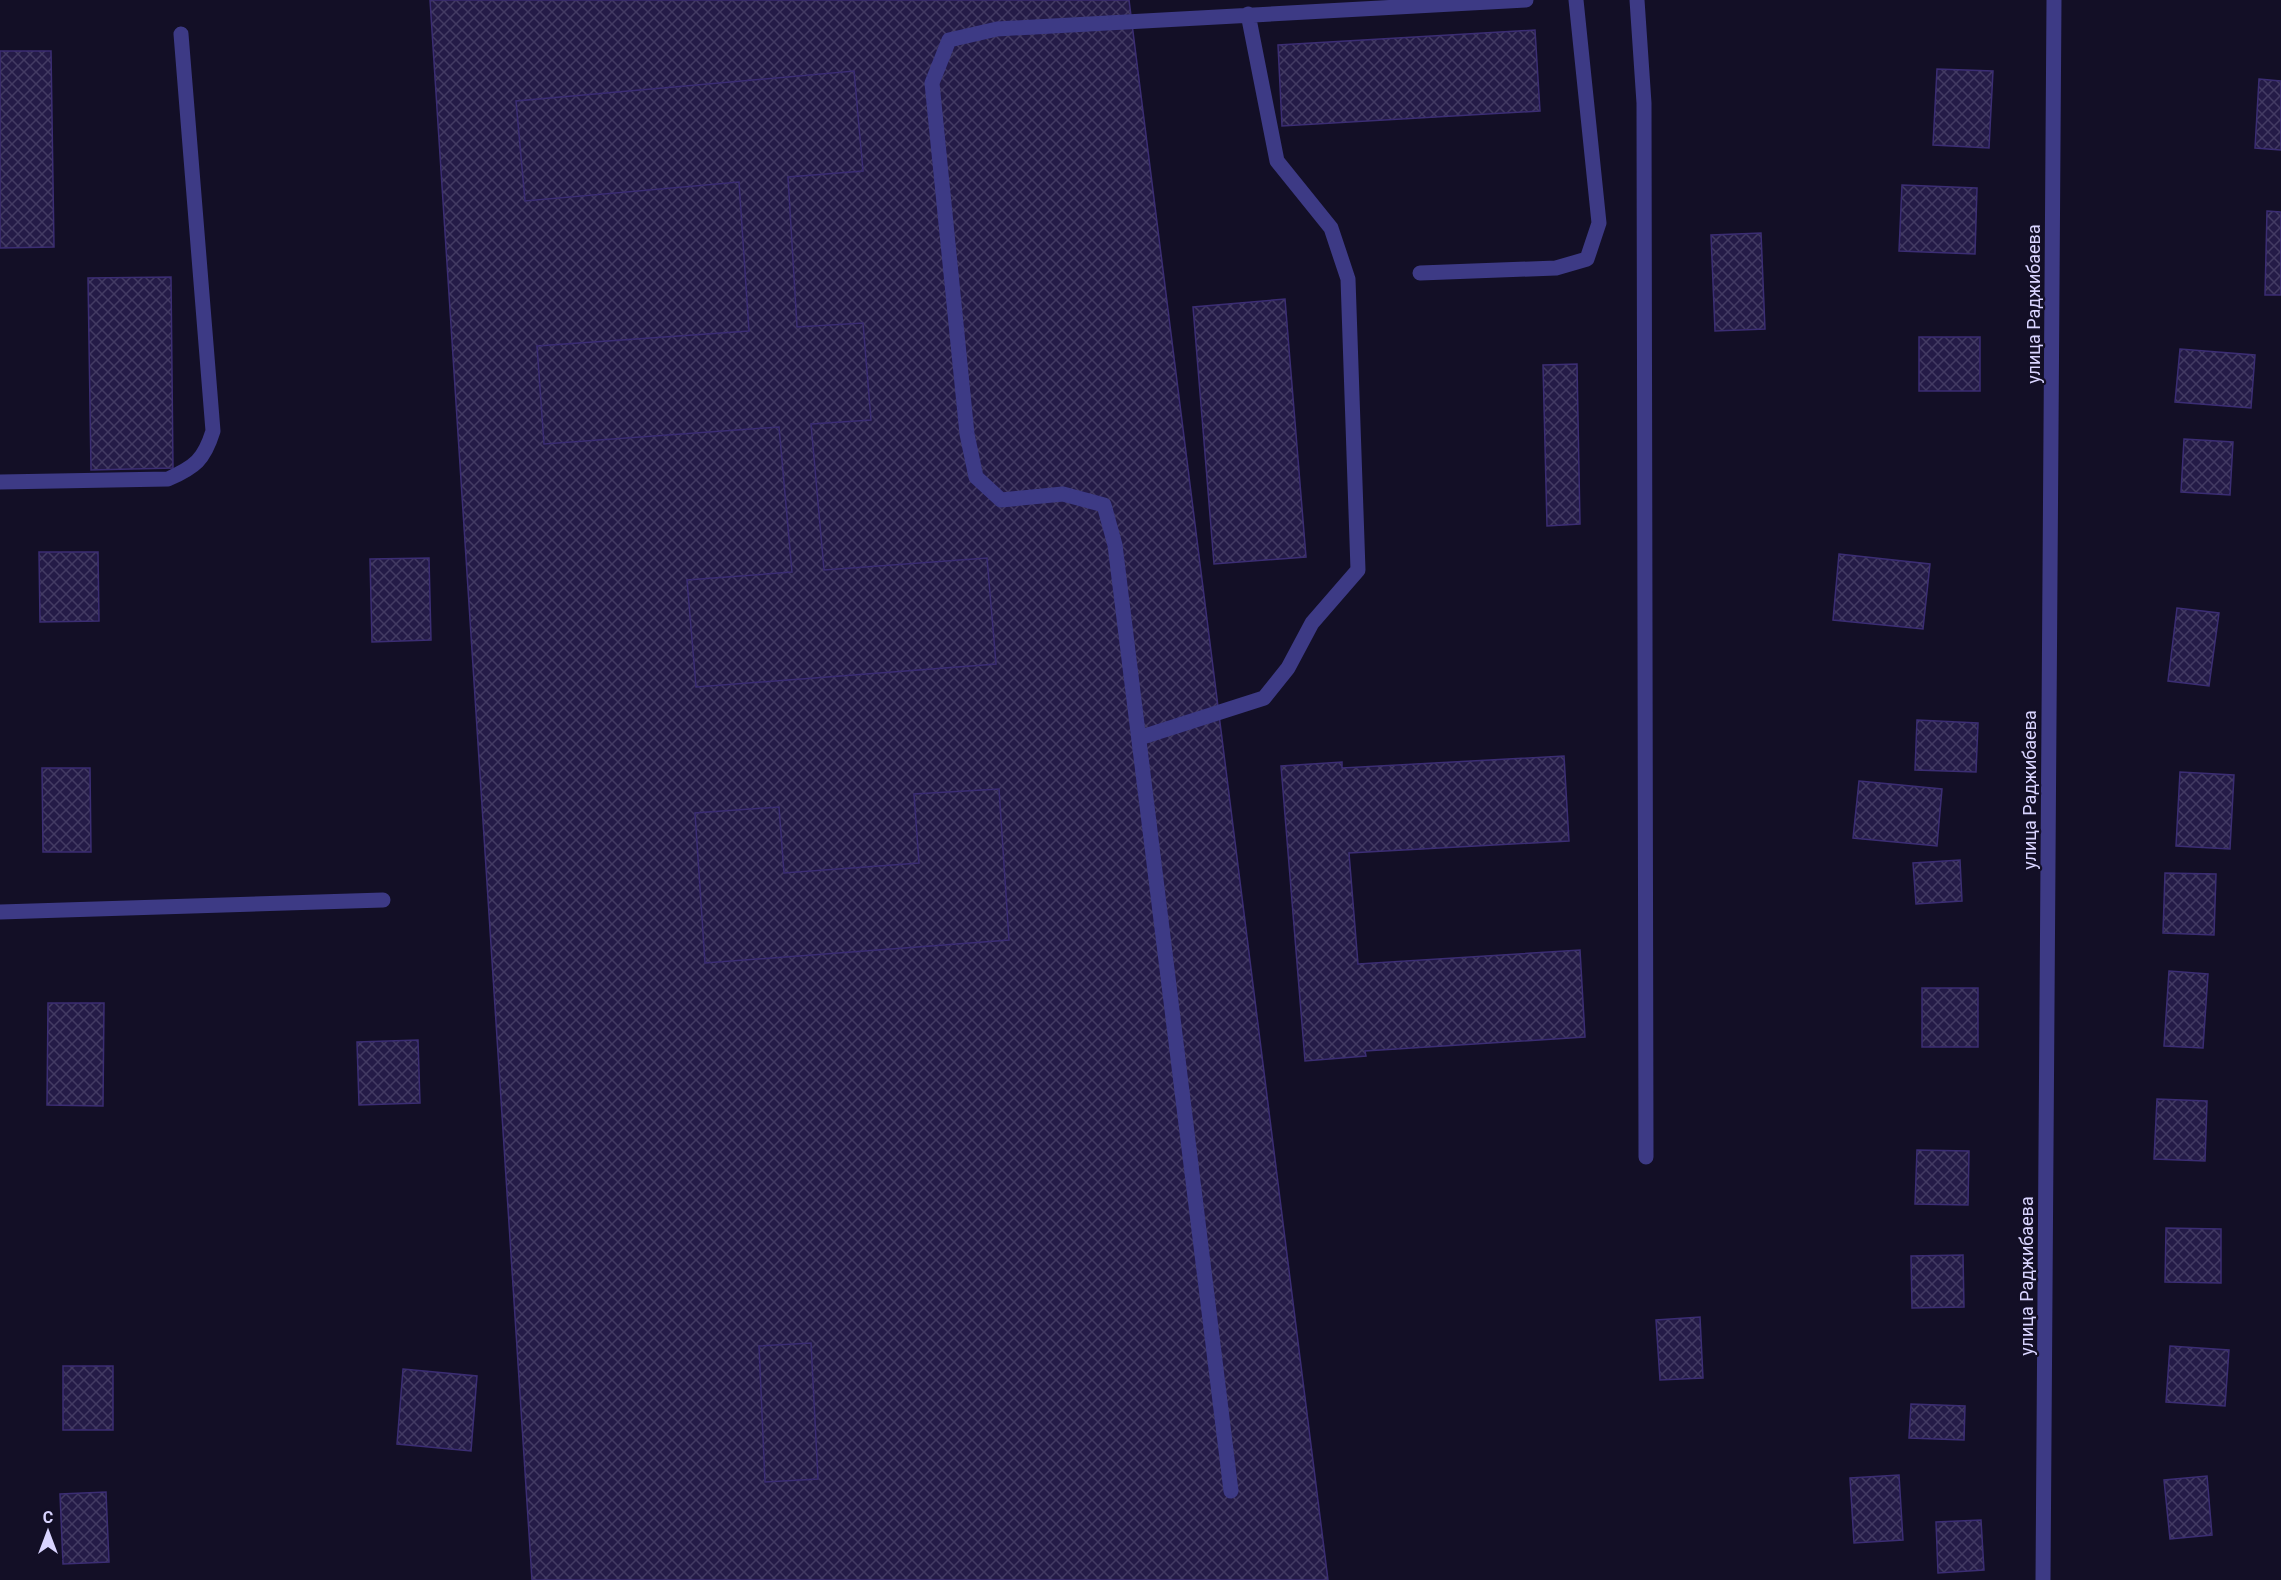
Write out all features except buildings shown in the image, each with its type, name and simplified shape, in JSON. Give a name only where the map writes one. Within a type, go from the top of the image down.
[{"type":"street","points":[[1231,1491],[1115,545],[1104,505],[1063,494],[1001,500],[976,477],[967,434],[932,83],[949,40],[997,29],[1526,0]]},
{"type":"street","points":[[1419,273],[1556,268],[1587,259],[1599,223],[1576,0]]},
{"type":"street","points":[[1637,0],[1644,103],[1646,1157]]},
{"type":"street","name":"улица Раджибаева","points":[[2043,1580],[2054,0]]},
{"type":"street","points":[[1139,738],[1264,698],[1288,668],[1312,623],[1358,570],[1348,279],[1331,228],[1277,161],[1248,14]]},
{"type":"street","points":[[0,482],[168,479],[191,468],[208,449],[213,431],[181,34]]},
{"type":"street","points":[[0,912],[383,900]]}]
